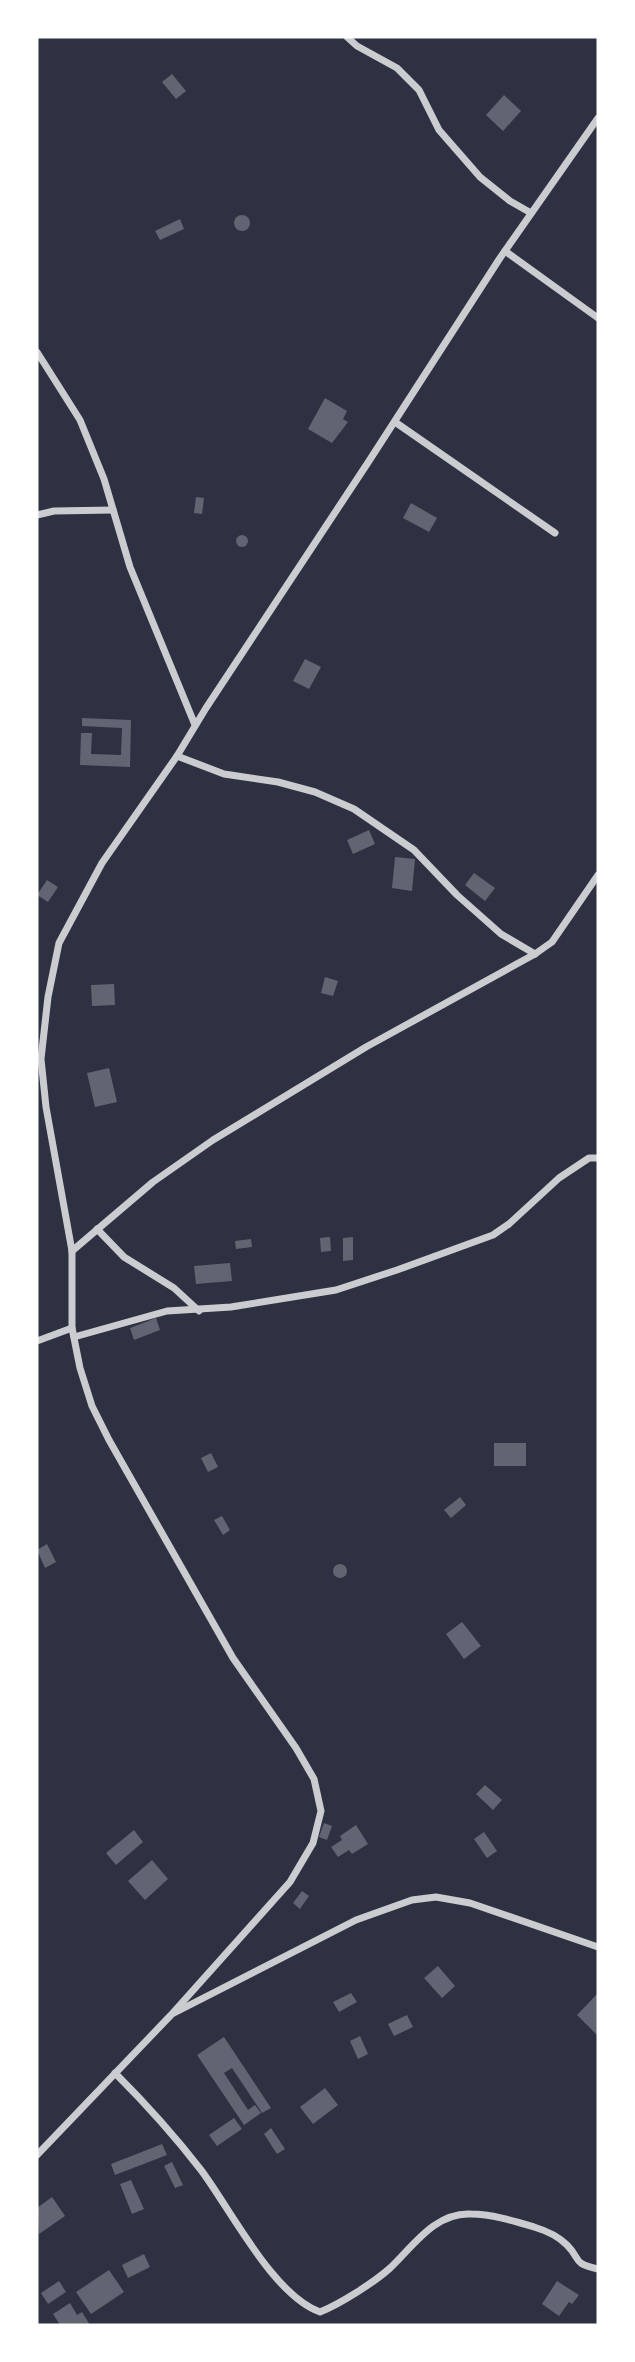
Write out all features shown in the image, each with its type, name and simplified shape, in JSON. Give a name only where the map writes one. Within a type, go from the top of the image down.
[{"type":"street","points":[[347,37],[357,46],[397,68],[419,90],[439,130],[480,177],[510,201],[531,212]]},
{"type":"street","points":[[38,2152],[171,2015],[290,1882],[313,1843],[321,1811],[314,1779],[233,1658],[92,1406],[73,1332],[72,1251],[39,1069],[48,997],[59,943],[102,863],[177,756],[505,251],[598,118]]},
{"type":"street","points":[[505,251],[598,318]]},
{"type":"street","points":[[37,352],[80,420],[104,479],[130,567],[195,725]]},
{"type":"street","points":[[395,422],[555,533]]},
{"type":"street","points":[[37,516],[54,511],[113,510]]},
{"type":"street","points":[[177,756],[224,774],[278,782],[315,792],[354,809],[414,850],[457,895],[501,934],[535,954]]},
{"type":"street","points":[[72,1251],[153,1182],[223,1134],[366,1047],[552,942],[598,875]]},
{"type":"street","points":[[37,1341],[167,1311],[199,1311],[336,1290],[493,1235],[509,1224],[559,1178],[589,1158],[598,1158]]},
{"type":"street","points":[[97,1229],[124,1258],[174,1288],[199,1311]]},
{"type":"street","points":[[171,2015],[356,1920],[412,1899],[436,1897],[470,1903],[598,1947]]},
{"type":"street","points":[[115,2073],[164,2123],[203,2172],[285,2288],[307,2307],[320,2312],[334,2306],[386,2271],[429,2229],[450,2218],[469,2213],[536,2228],[568,2245],[575,2259],[584,2266],[598,2269]]},
{"type":"building","points":[[172,74],[186,91],[176,99],[162,82]]},
{"type":"building","points":[[504,95],[521,111],[503,131],[486,115]]},
{"type":"building","points":[[242,215],[250,223],[242,231],[234,223]]},
{"type":"building","points":[[180,219],[184,229],[160,240],[155,231]]},
{"type":"building","points":[[325,398],[347,411],[343,419],[348,422],[332,443],[308,429]]},
{"type":"building","points":[[196,497],[204,498],[202,514],[194,513]]},
{"type":"building","points":[[411,503],[437,518],[429,532],[403,518]]},
{"type":"building","points":[[237,536],[247,536],[247,546],[237,546]]},
{"type":"building","points":[[305,659],[321,667],[309,689],[293,681]]},
{"type":"building","points":[[82,718],[131,720],[130,767],[80,765],[81,733],[92,733],[91,754],[121,755],[122,728],[82,726]]},
{"type":"building","points":[[369,830],[375,844],[353,854],[347,840]]},
{"type":"building","points":[[395,857],[415,859],[412,891],[392,888]]},
{"type":"building","points":[[474,873],[495,888],[485,901],[465,885]]},
{"type":"building","points":[[47,880],[58,887],[48,902],[37,895]]},
{"type":"building","points":[[325,977],[338,981],[333,996],[321,993]]},
{"type":"building","points":[[114,984],[115,1005],[92,1006],[91,985]]},
{"type":"building","points":[[109,1068],[117,1102],[95,1107],[87,1073]]},
{"type":"building","points":[[330,1237],[331,1251],[321,1252],[320,1238]]},
{"type":"building","points":[[353,1237],[353,1260],[343,1261],[343,1238]]},
{"type":"building","points":[[251,1239],[252,1247],[236,1249],[235,1241]]},
{"type":"building","points":[[230,1263],[232,1281],[196,1284],[194,1266]]},
{"type":"building","points":[[156,1318],[160,1330],[134,1340],[130,1328]]},
{"type":"building","points":[[494,1443],[526,1443],[526,1466],[494,1466]]},
{"type":"building","points":[[211,1453],[218,1467],[208,1472],[201,1458]]},
{"type":"building","points":[[460,1497],[466,1505],[451,1518],[444,1510]]},
{"type":"building","points":[[222,1516],[230,1530],[223,1535],[214,1520]]},
{"type":"building","points":[[47,1544],[56,1562],[45,1568],[37,1550]]},
{"type":"building","points":[[337,1564],[343,1564],[347,1571],[343,1578],[337,1578],[333,1574],[333,1568]]},
{"type":"building","points":[[462,1622],[481,1646],[464,1659],[446,1634]]},
{"type":"building","points":[[485,1785],[502,1800],[493,1810],[476,1794]]},
{"type":"building","points":[[324,1823],[332,1826],[327,1840],[319,1837]]},
{"type":"building","points":[[356,1825],[368,1844],[352,1854],[349,1850],[338,1857],[331,1847],[342,1840],[340,1836]]},
{"type":"building","points":[[134,1830],[143,1842],[116,1865],[106,1853]]},
{"type":"building","points":[[484,1832],[497,1851],[487,1858],[474,1839]]},
{"type":"building","points":[[152,1860],[168,1879],[145,1900],[128,1881]]},
{"type":"building","points":[[302,1891],[309,1896],[300,1909],[293,1903]]},
{"type":"building","points":[[438,1966],[455,1986],[442,1998],[424,1978]]},
{"type":"building","points":[[351,1993],[357,2002],[339,2012],[333,2002]]},
{"type":"building","points":[[598,1993],[598,2036],[577,2015]]},
{"type":"building","points":[[407,2015],[413,2027],[394,2036],[388,2024]]},
{"type":"building","points":[[360,2036],[368,2054],[358,2059],[350,2041]]},
{"type":"building","points":[[224,2037],[271,2108],[262,2113],[232,2068],[224,2073],[248,2110],[255,2105],[261,2113],[244,2125],[197,2055]]},
{"type":"building","points":[[325,2088],[338,2105],[313,2124],[300,2107]]},
{"type":"building","points":[[234,2118],[242,2129],[217,2146],[209,2135]]},
{"type":"building","points":[[271,2128],[285,2149],[277,2154],[264,2134]]},
{"type":"building","points":[[162,2144],[167,2155],[115,2175],[111,2164]]},
{"type":"building","points":[[172,2162],[183,2185],[175,2188],[164,2166]]},
{"type":"building","points":[[131,2180],[144,2209],[132,2214],[120,2184]]},
{"type":"building","points":[[52,2197],[65,2216],[39,2234],[37,2208]]},
{"type":"building","points":[[144,2254],[150,2267],[128,2278],[122,2265]]},
{"type":"building","points":[[109,2270],[124,2292],[91,2314],[76,2292]]},
{"type":"building","points":[[59,2281],[66,2292],[48,2304],[41,2293]]},
{"type":"building","points":[[557,2281],[579,2295],[572,2304],[569,2302],[559,2316],[542,2304]]},
{"type":"building","points":[[70,2303],[77,2315],[82,2312],[90,2325],[60,2325],[53,2314]]}]
